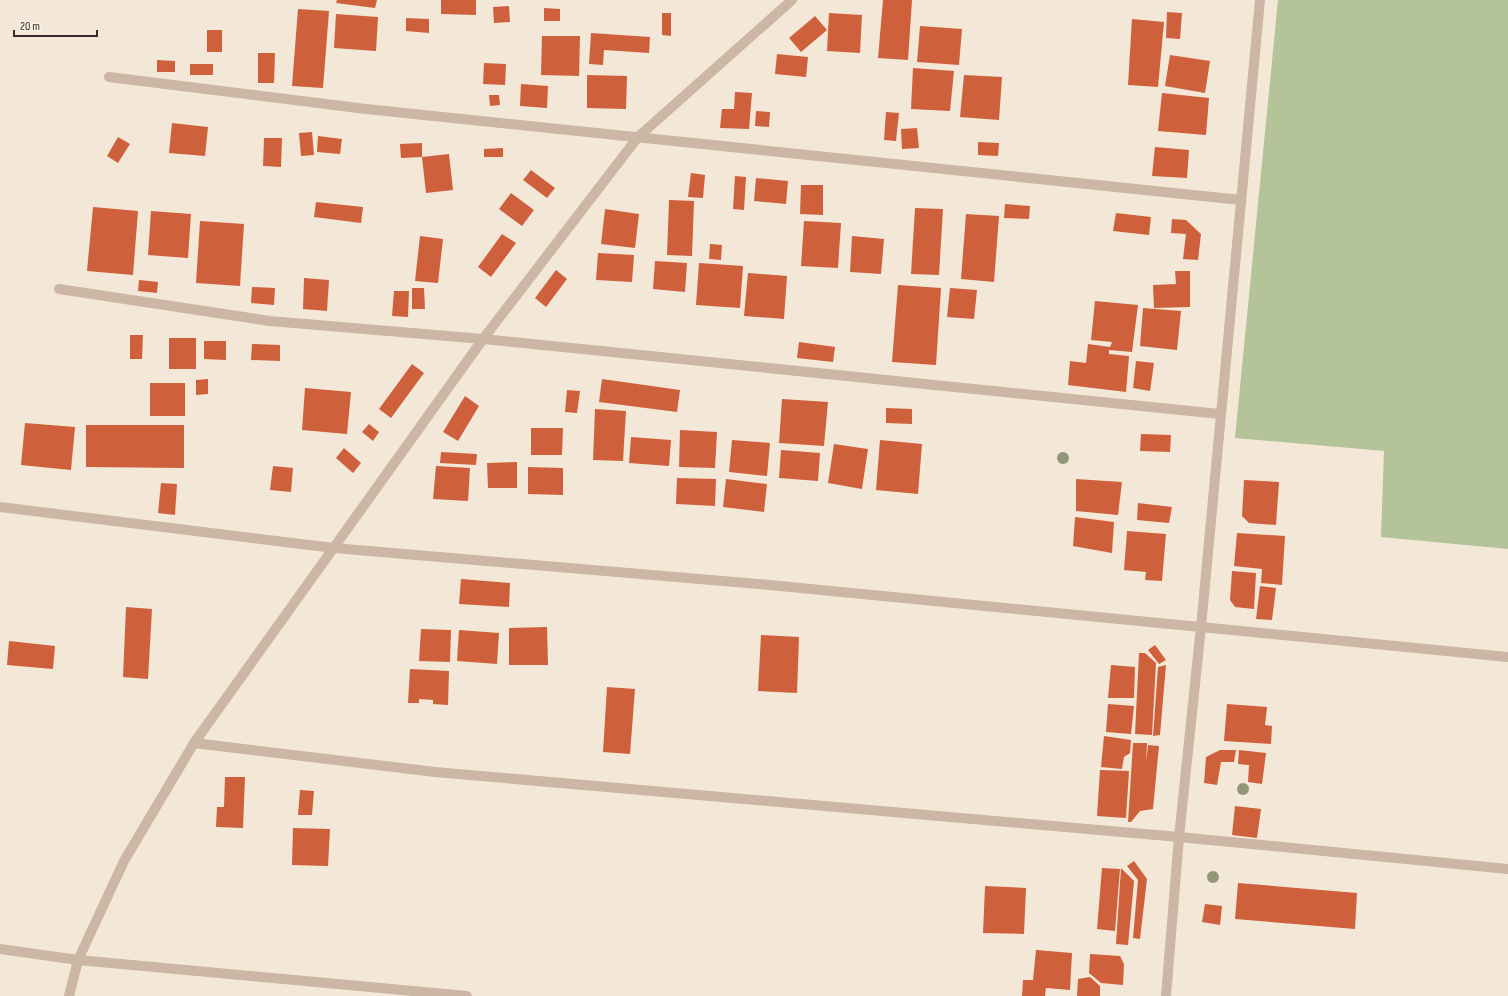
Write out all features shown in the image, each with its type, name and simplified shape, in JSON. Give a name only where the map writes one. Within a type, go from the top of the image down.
[{"type":"street","points":[[69,996],[78,960],[124,861],[194,743],[483,339],[638,137],[792,0]]},
{"type":"street","points":[[1166,996],[1178,837],[1201,627],[1260,0]]},
{"type":"street","points":[[109,77],[366,109],[1241,200]]},
{"type":"street","points":[[59,289],[270,321],[483,339],[1220,414]]},
{"type":"street","points":[[0,507],[334,548],[777,586],[1508,657]]},
{"type":"street","points":[[194,743],[435,772],[1178,837],[1508,869]]},
{"type":"street","points":[[0,949],[78,960],[467,996]]},
{"type":"green space","points":[[1278,0],[1508,0],[1508,549],[1381,537],[1384,451],[1235,438]]},
{"type":"building","points":[[337,0],[377,0],[375,8],[336,3]]},
{"type":"building","points":[[441,0],[476,0],[476,15],[441,14]]},
{"type":"building","points":[[883,0],[912,0],[908,60],[878,58]]},
{"type":"building","points":[[509,6],[510,22],[494,23],[493,7]]},
{"type":"building","points":[[544,8],[560,9],[560,21],[544,21]]},
{"type":"building","points":[[298,9],[329,11],[323,88],[292,86]]},
{"type":"building","points":[[1167,12],[1182,13],[1180,39],[1166,38]]},
{"type":"building","points":[[662,13],[671,13],[671,36],[662,35]]},
{"type":"building","points":[[829,13],[862,15],[860,53],[827,51]]},
{"type":"building","points":[[336,14],[378,17],[376,51],[334,48]]},
{"type":"building","points":[[815,16],[827,30],[801,52],[789,38]]},
{"type":"building","points":[[406,18],[429,19],[429,33],[406,31]]},
{"type":"building","points":[[1132,19],[1164,22],[1158,87],[1128,85]]},
{"type":"building","points":[[920,26],[962,29],[959,65],[917,62]]},
{"type":"building","points":[[207,30],[222,30],[222,52],[207,52]]},
{"type":"building","points":[[591,33],[650,37],[649,53],[604,50],[603,65],[589,64]]},
{"type":"building","points":[[542,36],[580,36],[579,76],[541,75]]},
{"type":"building","points":[[258,53],[275,53],[274,83],[258,83]]},
{"type":"building","points":[[777,54],[808,57],[806,77],[775,74]]},
{"type":"building","points":[[1170,55],[1210,61],[1205,93],[1165,86]]},
{"type":"building","points":[[157,60],[175,61],[175,72],[157,72]]},
{"type":"building","points":[[484,63],[506,64],[505,85],[483,84]]},
{"type":"building","points":[[190,64],[213,64],[213,75],[190,75]]},
{"type":"building","points":[[913,68],[954,71],[950,111],[911,109]]},
{"type":"building","points":[[587,75],[627,76],[626,109],[587,108]]},
{"type":"building","points":[[964,75],[1002,77],[999,120],[960,117]]},
{"type":"building","points":[[521,84],[548,86],[547,108],[520,106]]},
{"type":"building","points":[[735,92],[752,93],[749,129],[720,128],[722,109],[734,109]]},
{"type":"building","points":[[1162,93],[1209,98],[1206,135],[1158,131]]},
{"type":"building","points":[[489,95],[499,95],[500,105],[490,106]]},
{"type":"building","points":[[756,111],[770,112],[769,127],[755,126]]},
{"type":"building","points":[[886,112],[899,113],[896,141],[884,140]]},
{"type":"building","points":[[172,123],[208,127],[205,156],[169,153]]},
{"type":"building","points":[[917,128],[919,148],[902,149],[901,129]]},
{"type":"building","points":[[312,132],[314,155],[301,156],[299,133]]},
{"type":"building","points":[[318,136],[342,139],[340,154],[317,152]]},
{"type":"building","points":[[118,137],[130,144],[118,163],[107,156]]},
{"type":"building","points":[[264,138],[282,138],[281,167],[263,166]]},
{"type":"building","points":[[978,142],[999,143],[998,156],[978,155]]},
{"type":"building","points":[[422,143],[422,157],[401,158],[400,144]]},
{"type":"building","points":[[1155,147],[1189,150],[1187,178],[1152,176]]},
{"type":"building","points":[[503,148],[503,157],[484,157],[484,149]]},
{"type":"building","points":[[449,154],[453,190],[426,193],[422,157]]},
{"type":"building","points":[[531,170],[555,188],[547,198],[523,180]]},
{"type":"building","points":[[691,173],[705,175],[703,198],[688,197]]},
{"type":"building","points":[[735,176],[746,177],[744,210],[733,209]]},
{"type":"building","points":[[756,178],[788,181],[786,204],[754,201]]},
{"type":"building","points":[[801,185],[823,185],[823,215],[800,214]]},
{"type":"building","points":[[511,193],[534,210],[522,226],[499,209]]},
{"type":"building","points":[[669,200],[694,201],[692,256],[667,255]]},
{"type":"building","points":[[316,202],[363,207],[361,223],[314,217]]},
{"type":"building","points":[[1005,204],[1030,206],[1029,219],[1004,218]]},
{"type":"building","points":[[93,207],[138,211],[133,275],[87,271]]},
{"type":"building","points":[[915,208],[943,209],[939,275],[911,274]]},
{"type":"building","points":[[605,209],[639,214],[635,248],[601,244]]},
{"type":"building","points":[[151,211],[191,214],[188,258],[148,255]]},
{"type":"building","points":[[1116,213],[1151,217],[1149,235],[1113,231]]},
{"type":"building","points":[[966,214],[999,216],[994,282],[961,279]]},
{"type":"building","points":[[1172,219],[1186,220],[1201,234],[1198,260],[1183,259],[1186,234],[1171,233]]},
{"type":"building","points":[[200,221],[244,224],[240,286],[196,283]]},
{"type":"building","points":[[804,221],[841,223],[838,268],[801,266]]},
{"type":"building","points":[[502,234],[516,243],[491,277],[478,267]]},
{"type":"building","points":[[420,236],[443,239],[438,283],[415,281]]},
{"type":"building","points":[[852,236],[884,239],[881,274],[850,272]]},
{"type":"building","points":[[710,244],[722,245],[721,260],[709,259]]},
{"type":"building","points":[[598,253],[634,255],[632,282],[596,280]]},
{"type":"building","points":[[655,261],[687,263],[685,292],[653,289]]},
{"type":"building","points":[[699,263],[743,266],[740,308],[696,305]]},
{"type":"building","points":[[556,270],[567,279],[546,307],[535,298]]},
{"type":"building","points":[[1175,271],[1190,271],[1190,307],[1154,308],[1153,285],[1176,284]]},
{"type":"building","points":[[748,273],[787,276],[784,319],[744,316]]},
{"type":"building","points":[[304,278],[329,280],[327,311],[303,309]]},
{"type":"building","points":[[139,280],[158,282],[157,293],[138,291]]},
{"type":"building","points":[[898,285],[941,288],[936,365],[892,362]]},
{"type":"building","points":[[252,287],[275,288],[274,305],[251,303]]},
{"type":"building","points":[[412,288],[424,288],[425,309],[412,309]]},
{"type":"building","points":[[950,288],[977,290],[974,319],[947,317]]},
{"type":"building","points":[[394,291],[409,291],[408,317],[392,316]]},
{"type":"building","points":[[1095,301],[1138,305],[1132,352],[1109,350],[1109,354],[1129,356],[1126,392],[1068,385],[1070,361],[1086,363],[1088,344],[1110,347],[1112,342],[1091,340]]},
{"type":"building","points":[[1143,308],[1181,311],[1177,350],[1140,346]]},
{"type":"building","points":[[130,335],[143,335],[142,359],[130,359]]},
{"type":"building","points":[[169,338],[196,338],[196,369],[169,369]]},
{"type":"building","points":[[204,341],[226,341],[226,360],[204,359]]},
{"type":"building","points":[[799,342],[835,347],[833,362],[797,358]]},
{"type":"building","points":[[252,344],[280,345],[280,361],[251,360]]},
{"type":"building","points":[[1136,361],[1154,363],[1150,391],[1133,388]]},
{"type":"building","points":[[412,364],[424,373],[391,418],[379,409]]},
{"type":"building","points":[[208,379],[208,394],[196,395],[196,380]]},
{"type":"building","points":[[602,379],[680,390],[677,412],[599,402]]},
{"type":"building","points":[[150,383],[185,383],[185,416],[150,416]]},
{"type":"building","points":[[305,388],[351,392],[347,434],[302,430]]},
{"type":"building","points":[[567,390],[580,391],[577,413],[565,412]]},
{"type":"building","points":[[465,396],[479,406],[458,441],[443,432]]},
{"type":"building","points":[[782,399],[828,402],[824,446],[779,443]]},
{"type":"building","points":[[886,408],[912,409],[912,424],[886,423]]},
{"type":"building","points":[[595,409],[626,411],[623,461],[593,460]]},
{"type":"building","points":[[25,423],[75,427],[71,470],[21,465]]},
{"type":"building","points":[[369,424],[379,432],[373,441],[362,432]]},
{"type":"building","points":[[86,425],[184,425],[184,468],[86,467]]},
{"type":"building","points":[[531,428],[563,428],[562,455],[531,455]]},
{"type":"building","points":[[680,430],[717,432],[715,468],[679,467]]},
{"type":"building","points":[[1141,434],[1171,435],[1170,452],[1140,451]]},
{"type":"building","points":[[631,437],[671,440],[669,466],[629,463]]},
{"type":"building","points":[[732,440],[770,443],[767,476],[729,472]]},
{"type":"building","points":[[880,440],[922,444],[918,494],[876,490]]},
{"type":"building","points":[[834,444],[868,449],[862,489],[828,483]]},
{"type":"building","points":[[344,448],[361,463],[353,473],[336,458]]},
{"type":"building","points":[[781,450],[820,453],[818,481],[779,478]]},
{"type":"building","points":[[441,452],[477,454],[476,465],[440,463]]},
{"type":"building","points":[[517,462],[517,488],[488,488],[487,463]]},
{"type":"building","points":[[273,466],[293,468],[291,492],[270,490]]},
{"type":"building","points":[[436,466],[470,468],[468,501],[433,499]]},
{"type":"building","points":[[528,467],[563,468],[563,495],[528,494]]},
{"type":"building","points":[[677,478],[716,479],[715,506],[676,504]]},
{"type":"building","points":[[726,479],[767,484],[764,512],[723,507]]},
{"type":"building","points":[[1076,479],[1122,482],[1118,515],[1076,511]]},
{"type":"building","points":[[1244,480],[1279,482],[1276,525],[1249,523],[1242,516]]},
{"type":"building","points":[[161,483],[177,484],[175,515],[158,513]]},
{"type":"building","points":[[1138,503],[1172,507],[1169,523],[1137,520]]},
{"type":"building","points":[[1075,517],[1114,522],[1112,553],[1073,546]]},
{"type":"building","points":[[1127,531],[1166,534],[1162,581],[1145,580],[1146,572],[1124,570]]},
{"type":"building","points":[[1237,533],[1285,536],[1282,585],[1261,583],[1262,569],[1234,566]]},
{"type":"building","points":[[1232,571],[1256,573],[1254,609],[1235,607],[1230,600]]},
{"type":"building","points":[[461,579],[510,583],[509,607],[459,604]]},
{"type":"building","points":[[1260,586],[1276,588],[1272,620],[1256,619]]},
{"type":"building","points":[[126,607],[152,609],[148,679],[123,677]]},
{"type":"building","points":[[547,627],[548,665],[509,665],[509,628]]},
{"type":"building","points":[[421,629],[451,630],[450,662],[419,661]]},
{"type":"building","points":[[459,630],[499,633],[497,664],[457,661]]},
{"type":"building","points":[[761,635],[799,637],[797,693],[758,691]]},
{"type":"building","points":[[9,641],[55,646],[53,669],[7,665]]},
{"type":"building","points":[[1155,645],[1166,660],[1159,664],[1148,650]]},
{"type":"building","points":[[1139,653],[1145,653],[1156,663],[1152,735],[1135,734]]},
{"type":"building","points":[[1111,665],[1135,667],[1134,698],[1108,698]]},
{"type":"building","points":[[1166,665],[1160,735],[1153,736],[1158,667]]},
{"type":"building","points":[[410,669],[449,671],[448,705],[433,704],[433,700],[419,699],[419,703],[408,703]]},
{"type":"building","points":[[607,687],[635,689],[630,754],[603,752]]},
{"type":"building","points":[[1108,704],[1134,706],[1131,734],[1106,732]]},
{"type":"building","points":[[1227,704],[1267,707],[1265,725],[1272,726],[1271,744],[1224,741]]},
{"type":"building","points":[[1104,736],[1131,740],[1130,753],[1124,757],[1122,769],[1101,767]]},
{"type":"building","points":[[1133,743],[1147,743],[1146,763],[1148,745],[1159,746],[1153,809],[1140,811],[1131,822],[1128,822]]},
{"type":"building","points":[[1220,750],[1236,750],[1234,762],[1221,762],[1217,785],[1204,783],[1206,757]]},
{"type":"building","points":[[1239,750],[1266,753],[1262,784],[1248,782],[1249,765],[1238,764]]},
{"type":"building","points":[[1100,770],[1129,771],[1126,818],[1097,816]]},
{"type":"building","points":[[225,777],[245,777],[243,828],[216,827],[217,807],[224,807]]},
{"type":"building","points":[[300,790],[314,791],[312,815],[298,815]]},
{"type":"building","points":[[1235,806],[1261,809],[1257,838],[1232,835]]},
{"type":"building","points":[[293,828],[330,829],[328,866],[292,865]]},
{"type":"building","points":[[1134,861],[1147,879],[1140,939],[1133,938],[1138,880],[1127,866]]},
{"type":"building","points":[[1102,868],[1120,869],[1115,931],[1097,929]]},
{"type":"building","points":[[1121,868],[1134,881],[1128,945],[1116,944]]},
{"type":"building","points":[[1238,883],[1357,893],[1355,929],[1235,919]]},
{"type":"building","points":[[985,886],[1026,888],[1024,934],[983,933]]},
{"type":"building","points":[[1205,904],[1222,906],[1220,925],[1202,922]]},
{"type":"building","points":[[1036,950],[1072,953],[1070,990],[1046,988],[1045,996],[1022,996],[1023,980],[1033,980]]},
{"type":"building","points":[[1090,954],[1120,956],[1124,964],[1123,985],[1101,983],[1089,973]]},
{"type":"building","points":[[1090,977],[1100,986],[1100,996],[1077,996],[1078,979]]}]
